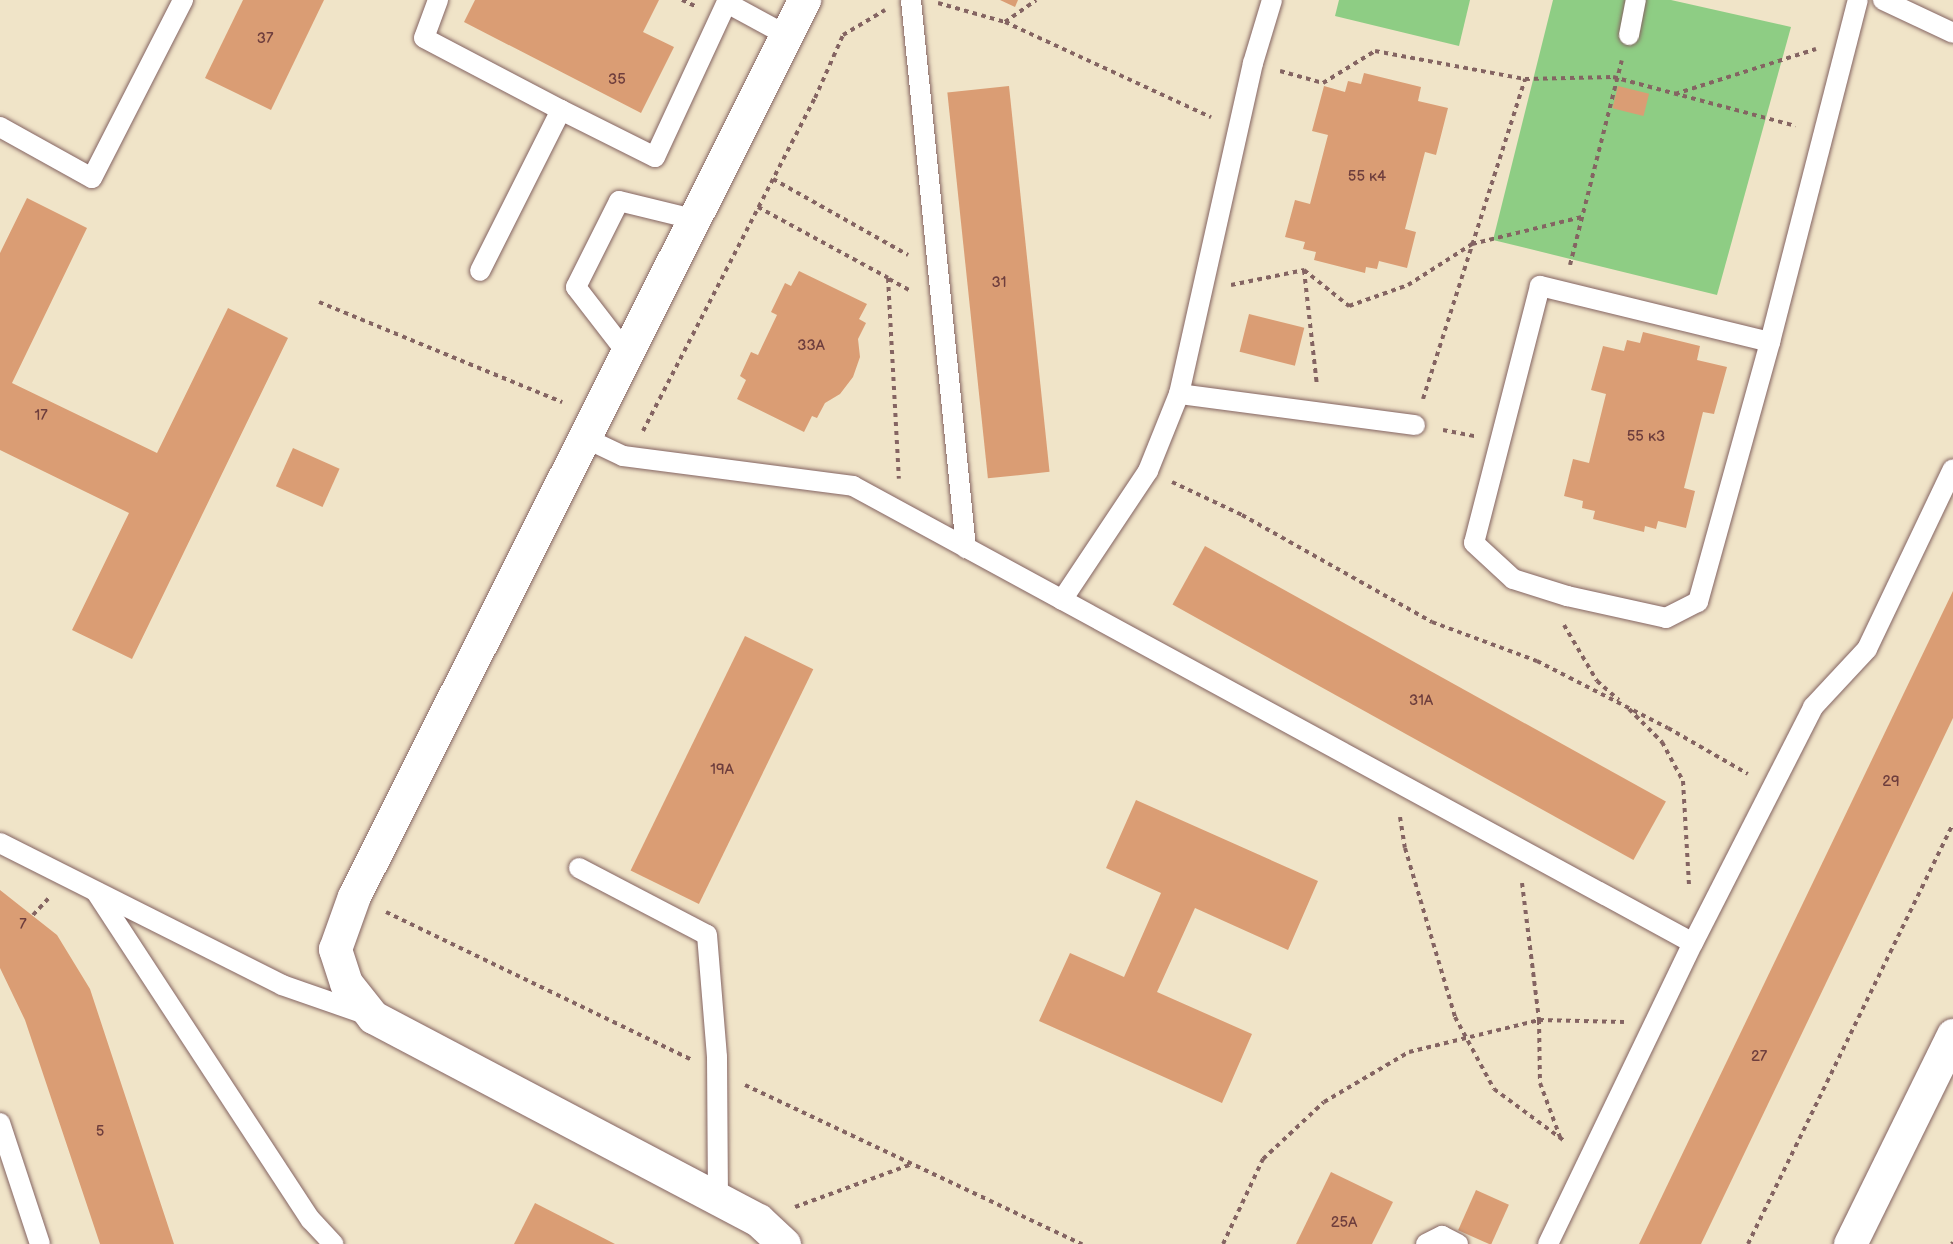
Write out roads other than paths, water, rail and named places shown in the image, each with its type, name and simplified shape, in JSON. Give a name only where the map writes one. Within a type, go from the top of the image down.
[{"type":"street","points":[[784,1244],[758,1220],[373,1017],[346,983],[335,949],[354,896],[804,0]]},
{"type":"street","points":[[1850,1244],[1953,1035]]},
{"type":"lane","points":[[0,127],[92,178],[183,0]]},
{"type":"lane","points":[[438,0],[424,38],[655,157],[727,1],[786,35]]},
{"type":"lane","points":[[911,0],[966,548]]},
{"type":"lane","points":[[1062,600],[1148,471],[1179,394],[1241,130],[1253,63],[1272,0]]},
{"type":"lane","points":[[1629,35],[1636,0]]},
{"type":"lane","points":[[1770,342],[1540,286],[1474,543],[1513,579],[1542,588],[1666,618],[1698,602],[1770,342],[1858,0]]},
{"type":"lane","points":[[1883,0],[1953,33]]},
{"type":"lane","points":[[480,271],[561,110]]},
{"type":"lane","points":[[626,352],[576,288],[619,201],[693,219]]},
{"type":"lane","points":[[1179,394],[1415,424]]},
{"type":"lane","points":[[583,437],[630,457],[853,486],[1693,943]]},
{"type":"lane","points":[[1548,1244],[1654,1022],[1813,707],[1867,649],[1953,469]]},
{"type":"lane","points":[[0,843],[282,986],[373,1017]]},
{"type":"lane","points":[[579,868],[707,935],[716,1071],[718,1199]]},
{"type":"lane","points":[[96,892],[311,1220],[333,1244]]},
{"type":"lane","points":[[0,1123],[40,1244]]},
{"type":"lane","points":[[1426,1244],[1442,1236],[1458,1244]]}]
